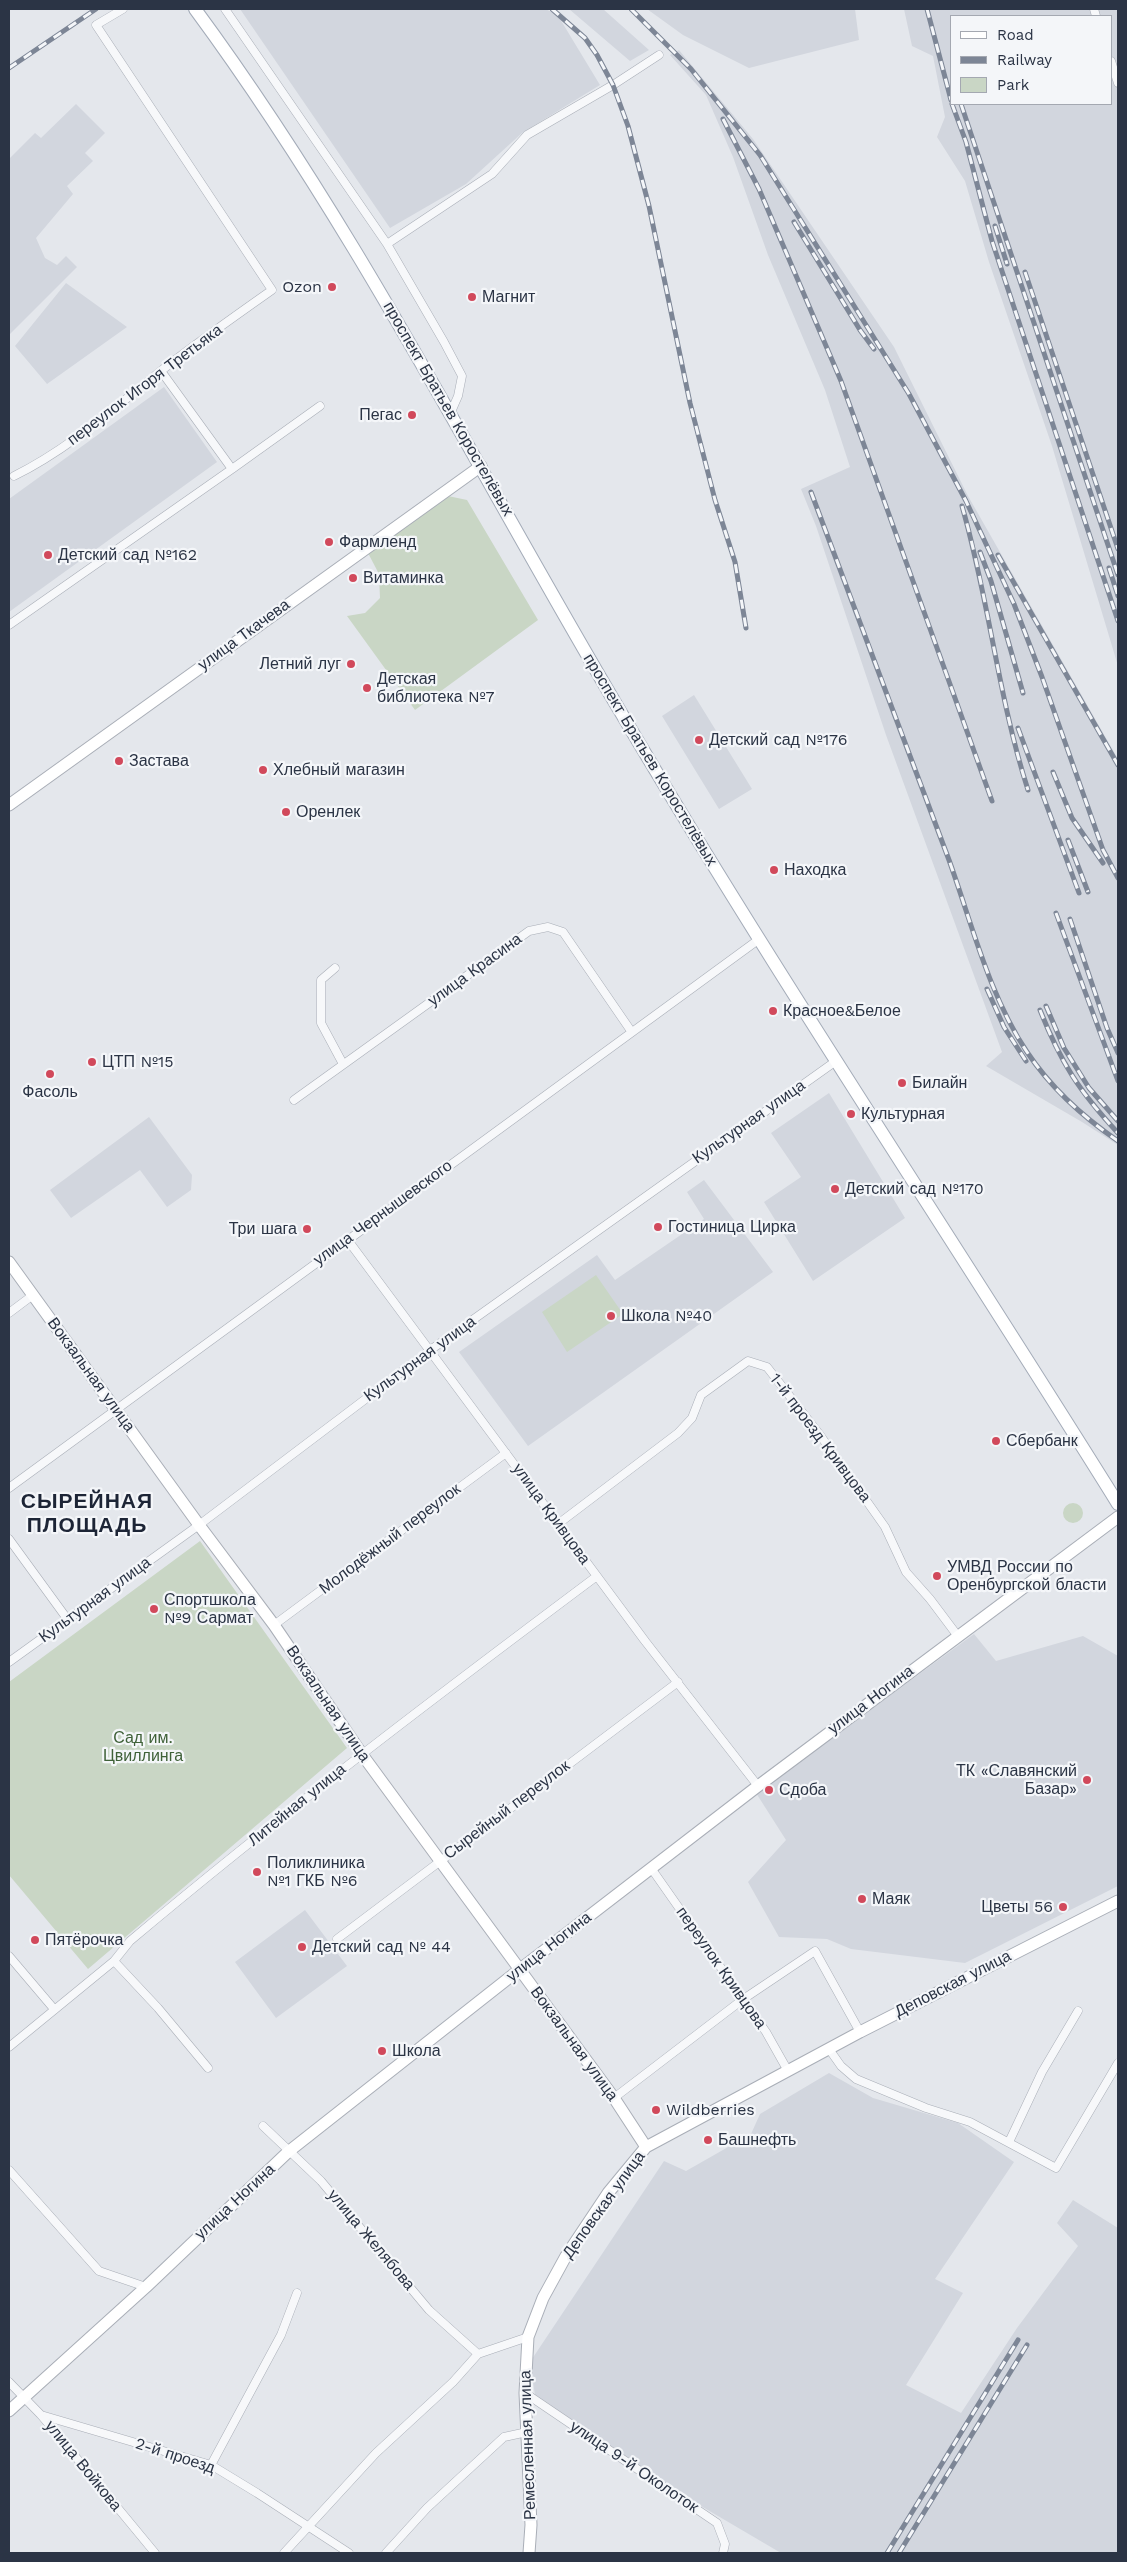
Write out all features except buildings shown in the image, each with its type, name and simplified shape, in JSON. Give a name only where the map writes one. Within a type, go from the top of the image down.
[{"type":"main road","name":"проспект Братьев Коростелёвых","points":[[195,9],[270,114],[329,207],[451,412],[620,711],[758,940],[1118,1504]]},
{"type":"street","name":"переулок Игоря Третьяка","points":[[14,476],[38,464],[78,438],[161,371],[272,290],[96,25],[123,9]]},
{"type":"street","points":[[225,9],[386,244],[462,376],[451,412]]},
{"type":"street","points":[[386,244],[492,174],[527,135],[613,86],[659,55]]},
{"type":"street","points":[[1112,64],[1118,83]]},
{"type":"street","points":[[161,371],[232,469]]},
{"type":"street","points":[[9,625],[320,406]]},
{"type":"street","name":"улица Ткачева","points":[[9,805],[481,466]]},
{"type":"street","name":"улица Красина","points":[[294,1100],[529,931],[548,927],[563,932],[631,1031]]},
{"type":"street","name":"улица Чернышевского","points":[[9,1488],[631,1031],[758,940]]},
{"type":"street","points":[[335,968],[321,980],[321,1023],[343,1064]]},
{"type":"street","name":"Культурная улица","points":[[9,1662],[198,1525],[429,1352],[836,1061]]},
{"type":"street","name":"улица Кривцова","points":[[347,1239],[597,1576],[758,1786]]},
{"type":"street","name":"Вокзальная улица","points":[[9,1262],[116,1408],[198,1525],[274,1625],[360,1754],[441,1860],[614,2098],[646,2147]]},
{"type":"street","points":[[9,1313],[32,1295]]},
{"type":"street","name":"1-й проезд Кривцова","points":[[558,1524],[678,1433],[692,1418],[702,1395],[748,1361],[766,1367],[820,1435],[885,1527],[906,1572],[930,1599],[957,1635]]},
{"type":"street","name":"Молодёжный переулок","points":[[274,1625],[506,1453]]},
{"type":"street","name":"улица Ногина","points":[[9,2411],[146,2287],[288,2152],[758,1786],[957,1635],[1118,1517]]},
{"type":"street","points":[[9,1540],[68,1620]]},
{"type":"street","name":"Литейная улица","points":[[9,2047],[114,1960],[136,1936],[360,1754],[597,1576]]},
{"type":"street","name":"Сырейный переулок","points":[[338,1939],[678,1682]]},
{"type":"street","name":"переулок Кривцова","points":[[651,1868],[766,2032],[788,2071]]},
{"type":"street","name":"Деповская улица","points":[[528,2337],[543,2298],[566,2256],[608,2193],[646,2147],[860,2032],[1118,1901]]},
{"type":"street","points":[[614,2098],[742,2000],[815,1951],[860,2032]]},
{"type":"street","points":[[9,1956],[54,2009]]},
{"type":"street","points":[[114,1960],[158,2008],[208,2068]]},
{"type":"street","points":[[1009,2142],[1042,2072],[1078,2011]]},
{"type":"street","points":[[830,2049],[841,2066],[856,2080],[926,2108],[970,2122],[1056,2168],[1118,2064]]},
{"type":"street","name":"улица Желябова","points":[[264,2126],[288,2152],[321,2181],[429,2310],[478,2354]]},
{"type":"street","points":[[9,2170],[99,2271],[146,2287]]},
{"type":"street","points":[[211,2465],[281,2335],[297,2293]]},
{"type":"street","points":[[284,2553],[376,2453],[453,2382],[478,2354],[528,2337]]},
{"type":"street","name":"Ремесленная улица","points":[[528,2337],[524,2393],[530,2525],[529,2553]]},
{"type":"street","name":"улица Войкова","points":[[9,2382],[41,2415],[155,2553]]},
{"type":"street","name":"улица 9-й Околоток","points":[[524,2393],[717,2523],[725,2544],[723,2553]]},
{"type":"street","name":"2-й проезд","points":[[41,2415],[211,2465],[258,2493],[308,2528],[349,2553]]},
{"type":"street","points":[[386,2553],[427,2508],[504,2437],[526,2432]]},
{"type":"shaded area","points":[[240,9],[545,9],[557,14],[600,85],[522,133],[466,184],[390,228]]},
{"type":"shaded area","points":[[569,9],[603,9],[649,50],[630,61]]},
{"type":"shaded area","points":[[647,9],[855,9],[859,40],[749,68],[683,35]]},
{"type":"shaded area","points":[[904,9],[1118,9],[1118,666],[1052,446],[989,262],[965,181],[937,137],[945,117],[933,56],[912,46]]},
{"type":"shaded area","points":[[679,50],[753,139],[894,347],[968,496],[1118,759],[1118,1145],[986,1066],[1002,1052],[886,735],[816,526],[801,489],[850,467],[825,390],[768,255],[733,157],[706,95],[670,55]]},
{"type":"shaded area","points":[[76,104],[105,133],[85,153],[93,161],[67,186],[73,194],[36,238],[45,258],[57,265],[66,256],[77,267],[9,335],[9,159],[35,133],[41,138]]},
{"type":"shaded area","points":[[66,283],[127,327],[47,384],[15,346]]},
{"type":"shaded area","name":"Детский сад №162","points":[[164,387],[217,462],[9,612],[9,499]]},
{"type":"shaded area","name":"Детский сад №176","points":[[694,695],[752,789],[719,809],[662,716]]},
{"type":"shaded area","name":"Детский сад №170","points":[[829,1093],[905,1218],[813,1281],[764,1202],[801,1177],[771,1133]]},
{"type":"shaded area","points":[[149,1117],[192,1175],[191,1190],[167,1207],[140,1170],[71,1218],[50,1190]]},
{"type":"shaded area","name":"Школа №40","points":[[704,1180],[773,1272],[528,1446],[459,1352],[597,1255],[615,1280],[704,1219],[687,1192]]},
{"type":"shaded area","points":[[974,1634],[996,1661],[1083,1636],[1118,1656],[1118,1886],[965,1963],[851,1949],[827,1939],[779,1937],[748,1882],[786,1840],[756,1793]]},
{"type":"shaded area","points":[[305,1910],[347,1966],[276,2018],[235,1962]]},
{"type":"shaded area","points":[[829,2073],[873,2098],[958,2123],[1014,2162],[935,2279],[963,2293],[906,2385],[961,2413],[1017,2328],[1078,2246],[1057,2223],[1073,2200],[1118,2228],[1118,2553],[781,2553],[655,2479],[535,2395],[530,2362],[664,2161],[686,2171],[751,2134],[760,2114]]},
{"type":"green space","points":[[448,496],[467,500],[538,620],[415,710],[347,616],[365,613],[380,598],[379,574],[368,553]]},
{"type":"green space","points":[[596,1275],[623,1314],[567,1352],[542,1312]]},
{"type":"green space","points":[[1073,1503],[1080,1506],[1083,1513],[1080,1520],[1073,1523],[1066,1520],[1063,1513],[1066,1506]]},
{"type":"green space","name":"Сад им. Цвиллинга","points":[[200,1541],[347,1748],[88,1969],[9,1875],[9,1682]]},
{"type":"railway","points":[[9,68],[96,9]]},
{"type":"railway","points":[[552,9],[585,38],[597,55],[613,85],[628,126],[649,206],[690,403],[715,500],[735,562],[746,628]]},
{"type":"railway","points":[[631,9],[691,69],[760,155],[909,394],[966,501],[1014,604],[1103,850],[1118,878]]},
{"type":"railway","points":[[927,9],[950,96]]},
{"type":"railway","points":[[952,105],[966,142],[992,241],[1118,621]]},
{"type":"railway","points":[[961,105],[1118,575]]},
{"type":"railway","points":[[723,119],[759,189],[841,381],[992,801]]},
{"type":"railway","points":[[794,222],[860,330],[874,349]]},
{"type":"railway","points":[[995,226],[1007,264]]},
{"type":"railway","points":[[1025,272],[1118,549]]},
{"type":"railway","points":[[811,492],[949,860],[982,959],[1002,1007],[1027,1052],[1046,1078],[1080,1112],[1118,1141]]},
{"type":"railway","points":[[962,506],[1009,719],[1028,790]]},
{"type":"railway","points":[[980,552],[991,581],[1023,693]]},
{"type":"railway","points":[[998,555],[1118,765]]},
{"type":"railway","points":[[1109,568],[1118,596]]},
{"type":"railway","points":[[1018,728],[1079,893]]},
{"type":"railway","points":[[1053,772],[1072,818],[1103,863]]},
{"type":"railway","points":[[1068,840],[1088,892]]},
{"type":"railway","points":[[1056,913],[1118,1081]]},
{"type":"railway","points":[[1070,919],[1107,1028],[1118,1053]]},
{"type":"railway","points":[[987,989],[1004,1027],[1026,1061]]},
{"type":"railway","points":[[1046,1006],[1064,1048],[1089,1088],[1118,1121]]},
{"type":"railway","points":[[1040,1010],[1072,1076],[1092,1104],[1118,1133]]},
{"type":"railway","points":[[887,2553],[1018,2340]]},
{"type":"railway","points":[[899,2553],[1027,2345]]},
{"type":"place","name":"Ozon","points":[[332,287]]},
{"type":"place","name":"Магнит","points":[[472,297]]},
{"type":"place","name":"Пегас","points":[[412,415]]},
{"type":"place","name":"Фармленд","points":[[329,542]]},
{"type":"place","name":"Детский сад №162","points":[[48,555]]},
{"type":"place","name":"Витаминка","points":[[353,578]]},
{"type":"place","name":"Летний луг","points":[[351,664]]},
{"type":"place","name":"Детская библиотека №7","points":[[367,688]]},
{"type":"place","name":"Детский сад №176","points":[[699,740]]},
{"type":"place","name":"Застава","points":[[119,761]]},
{"type":"place","name":"Хлебный магазин","points":[[263,770]]},
{"type":"place","name":"Оренлек","points":[[286,812]]},
{"type":"place","name":"Находка","points":[[774,870]]},
{"type":"place","name":"Красное&Белое","points":[[773,1011]]},
{"type":"place","name":"ЦТП №15","points":[[92,1062]]},
{"type":"place","name":"Фасоль","points":[[50,1074]]},
{"type":"place","name":"Билайн","points":[[902,1083]]},
{"type":"place","name":"Культурная","points":[[851,1114]]},
{"type":"place","name":"Детский сад №170","points":[[835,1189]]},
{"type":"place","name":"Гостиница Цирка","points":[[658,1227]]},
{"type":"place","name":"Три шага","points":[[307,1229]]},
{"type":"place","name":"Школа №40","points":[[611,1316]]},
{"type":"place","name":"Сбербанк","points":[[996,1441]]},
{"type":"place","name":"УМВД России по Оренбургской бласти","points":[[937,1576]]},
{"type":"place","name":"Спортшкола №9 Сармат","points":[[154,1609]]},
{"type":"place","name":"ТК «Славянский Базар»","points":[[1087,1780]]},
{"type":"place","name":"Сдоба","points":[[769,1790]]},
{"type":"place","name":"Поликлиника №1 ГКБ №6","points":[[257,1872]]},
{"type":"place","name":"Маяк","points":[[862,1899]]},
{"type":"place","name":"Цветы 56","points":[[1063,1907]]},
{"type":"place","name":"Пятёрочка","points":[[35,1940]]},
{"type":"place","name":"Детский сад № 44","points":[[302,1947]]},
{"type":"place","name":"Школа","points":[[382,2051]]},
{"type":"place","name":"Wildberries","points":[[656,2110]]},
{"type":"place","name":"Башнефть","points":[[708,2140]]},
{"type":"district","name":"СЫРЕЙНАЯ ПЛОЩАДЬ","points":[[87,1514]]}]
